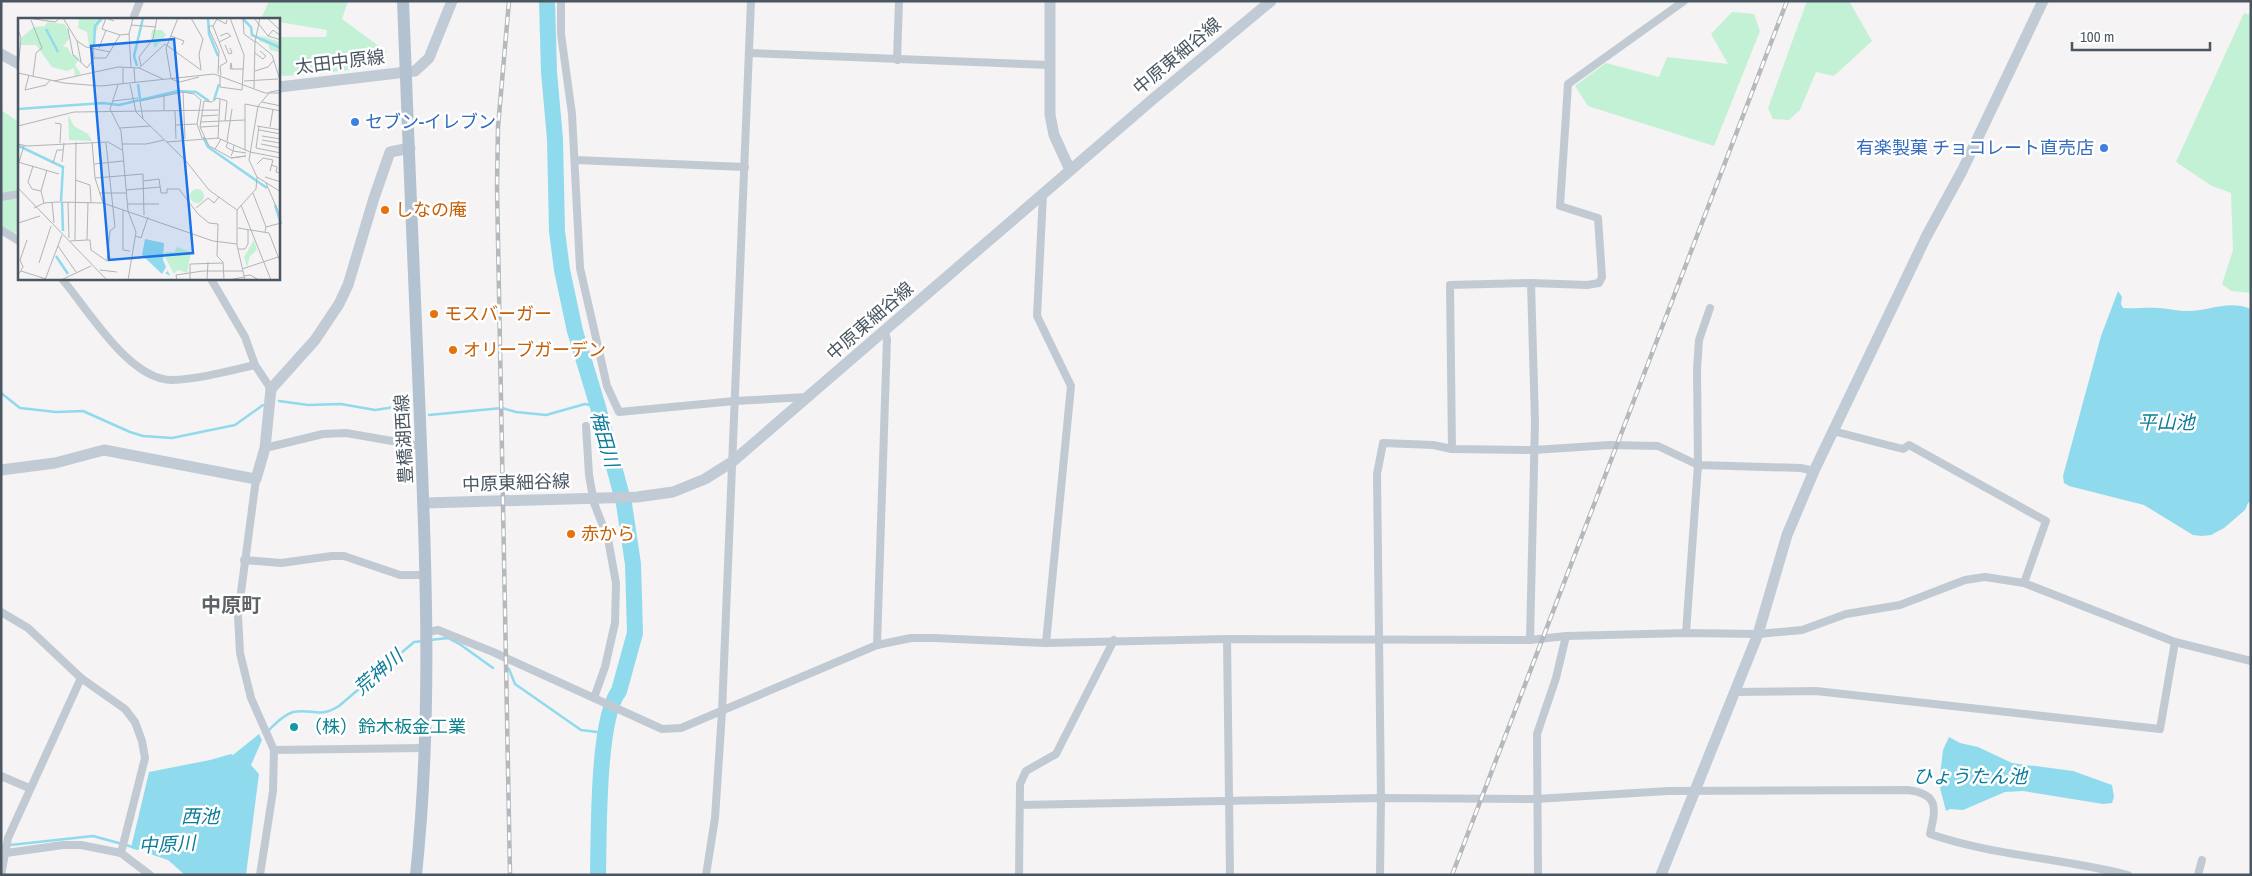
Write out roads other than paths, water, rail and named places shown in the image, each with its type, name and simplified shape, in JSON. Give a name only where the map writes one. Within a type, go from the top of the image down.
[{"type":"main road","name":"豊橋湖西線","points":[[403,1],[424,503],[427,639],[423,804],[416,875]]},
{"type":"street","points":[[132,18],[140,1]]},
{"type":"street","points":[[406,72],[415,71],[429,58],[452,1]]},
{"type":"street","points":[[561,1],[561,34],[572,114],[580,268],[607,386],[619,412],[735,401],[808,398]]},
{"type":"street","points":[[706,875],[715,818],[722,712],[751,1]]},
{"type":"street","points":[[897,60],[899,1]]},
{"type":"street","points":[[1050,1],[1050,115],[1054,135],[1070,170]]},
{"type":"street","name":"中原東細谷線","points":[[424,503],[637,497],[673,492],[705,479],[732,462],[808,398],[1070,170],[1222,40],[1271,1]]},
{"type":"street","points":[[1452,449],[1450,285],[1531,283],[1587,285],[1599,283],[1602,277],[1598,218],[1560,206],[1568,84],[1684,1]]},
{"type":"street","points":[[1661,875],[1758,634],[1787,535],[1814,471],[2043,1]]},
{"type":"street","points":[[749,53],[1050,65]]},
{"type":"street","points":[[1,54],[18,63]]},
{"type":"street","name":"太田中原線","points":[[280,87],[406,72]]},
{"type":"street","points":[[271,388],[315,340],[339,304],[348,285],[390,152],[410,148]]},
{"type":"street","points":[[575,160],[745,167]]},
{"type":"street","points":[[1,197],[18,194]]},
{"type":"street","points":[[1043,194],[1037,316],[1071,386],[1046,643]]},
{"type":"street","points":[[1,230],[18,240]]},
{"type":"street","points":[[63,280],[135,366],[154,376],[171,380],[255,365]]},
{"type":"street","points":[[212,280],[245,336],[255,365],[271,388],[270,418],[265,448],[256,479],[238,615],[240,653],[252,698],[263,728],[274,750],[273,792],[260,875]]},
{"type":"street","points":[[1530,640],[1535,422],[1531,283]]},
{"type":"street","points":[[1686,633],[1698,465],[1697,368],[1699,340],[1710,308]]},
{"type":"street","points":[[877,645],[887,339],[885,332]]},
{"type":"street","points":[[586,426],[589,475],[608,539],[616,583],[615,624],[596,699]]},
{"type":"street","points":[[1833,431],[1903,449],[1909,445],[2046,521],[2024,582]]},
{"type":"street","points":[[265,448],[323,434],[346,433],[421,446]]},
{"type":"street","points":[[1380,875],[1380,639],[1377,474],[1382,443],[1433,445],[1452,449],[1534,450],[1610,445],[1658,446],[1698,465],[1801,468],[1814,471]]},
{"type":"street","points":[[1,470],[55,463],[109,450],[256,479]]},
{"type":"street","points":[[244,560],[281,563],[344,556],[400,575],[426,575]]},
{"type":"street","points":[[427,639],[438,630],[493,652],[662,729],[681,728],[877,645],[911,638],[1046,643],[1227,639],[1530,640],[1566,636],[1686,633],[1758,634],[1802,630],[1846,614],[1900,605],[1965,580],[1985,577],[2024,582],[2175,642],[2251,661]]},
{"type":"street","points":[[1,612],[28,628],[81,678],[125,709],[135,722],[142,741],[145,758],[122,852]]},
{"type":"street","points":[[1538,875],[1537,734],[1556,678],[1566,636]]},
{"type":"street","points":[[1227,639],[1230,875]]},
{"type":"street","points":[[1019,875],[1020,784],[1026,771],[1056,754],[1114,640]]},
{"type":"street","points":[[1735,692],[1816,691],[2160,729],[2175,642]]},
{"type":"street","points":[[2,875],[8,839],[29,788],[81,678]]},
{"type":"street","points":[[274,750],[424,748]]},
{"type":"street","points":[[1,776],[29,788]]},
{"type":"street","points":[[1020,804],[1381,798],[1536,799],[1668,791],[1908,790],[1924,792],[1933,802],[1935,813],[1930,834],[1951,841],[2000,852],[2128,875]]},
{"type":"street","points":[[7,851],[81,845],[122,852],[150,875]]},
{"type":"street","points":[[2198,875],[2202,860]]},
{"type":"water","name":"平山池","points":[[2118,291],[2122,297],[2121,304],[2123,308],[2165,308],[2193,311],[2234,305],[2251,309],[2251,501],[2245,510],[2224,528],[2211,535],[2193,535],[2144,505],[2069,486],[2064,483],[2063,476],[2101,336]]},
{"type":"water","name":"西池","points":[[259,734],[262,740],[251,765],[259,774],[246,875],[185,875],[168,860],[153,855],[147,849],[137,850],[131,848],[149,772],[233,755]]},
{"type":"water","name":"ひょうたん池","points":[[1949,737],[1960,743],[1978,747],[2012,763],[2073,771],[2112,785],[2114,797],[2112,803],[2103,804],[2023,791],[2005,792],[1963,810],[1950,809],[1946,811],[1939,784],[1943,750]]},
{"type":"waterway","name":"梅田川","points":[[547,1],[549,72],[555,139],[557,231],[562,270],[575,331],[624,504],[633,564],[635,633],[619,691],[612,705],[603,751],[599,807],[598,875]]},
{"type":"waterway","points":[[1,393],[20,408],[56,412],[83,411],[143,436],[172,438],[235,425],[263,405]]},
{"type":"waterway","points":[[279,401],[308,405],[341,404],[375,410],[395,407],[408,410]]},
{"type":"waterway","points":[[429,415],[502,408],[516,412],[546,415],[585,404],[598,407]]},
{"type":"waterway","name":"荒神川","points":[[430,640],[448,638],[493,668]]},
{"type":"waterway","name":"荒神川","points":[[268,731],[289,713],[300,711],[321,713],[339,706],[414,642],[423,641]]},
{"type":"waterway","name":"荒神川","points":[[509,669],[515,684],[581,730],[605,733]]},
{"type":"waterway","name":"中原川","points":[[1,846],[93,836],[133,847]]},
{"type":"railway","points":[[509,1],[498,127],[497,187],[510,875]]},
{"type":"railway","points":[[1452,875],[1787,1]]},
{"type":"place","name":"セブン-イレブン","points":[[355,122]]},
{"type":"place","name":"有楽製菓 チョコレート直売店","points":[[2104,148]]},
{"type":"place","name":"しなの庵","points":[[385,210]]},
{"type":"place","name":"モスバーガー","points":[[434,314]]},
{"type":"place","name":"オリーブガーデン","points":[[453,350]]},
{"type":"place","name":"赤から","points":[[571,534]]},
{"type":"place","name":"（株）鈴木板金工業","points":[[294,727]]},
{"type":"district","name":"中原町","points":[[231,605]]}]
